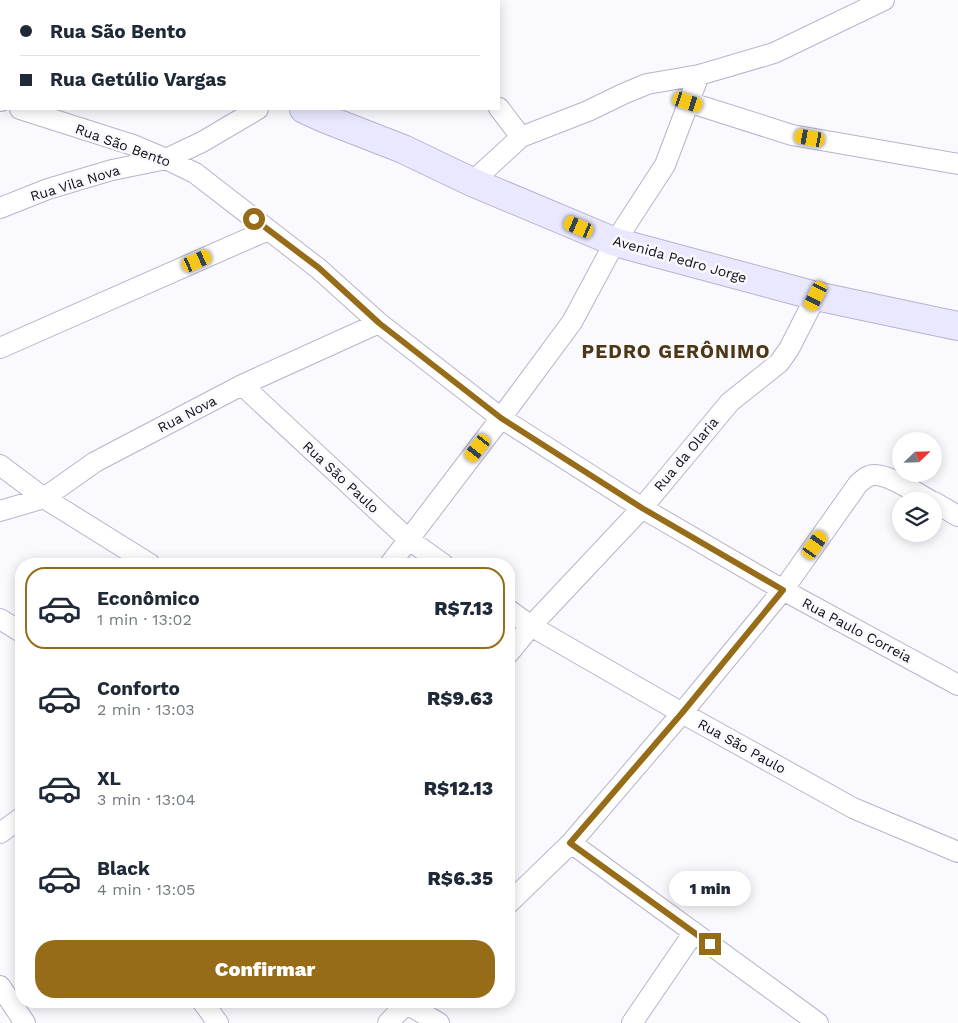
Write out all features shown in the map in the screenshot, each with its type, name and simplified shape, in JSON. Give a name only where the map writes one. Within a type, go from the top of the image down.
[{"type":"street","points":[[472,182],[521,137],[588,111],[647,84],[699,75],[774,53],[884,0]]},
{"type":"street","points":[[394,558],[572,322],[614,242],[665,165],[699,75]]},
{"type":"street","points":[[688,102],[792,135],[958,164]]},
{"type":"street","points":[[500,109],[521,137]]},
{"type":"street","name":"Rua São Bento","points":[[23,110],[133,145],[195,173],[319,268],[379,323],[501,418]]},
{"type":"street","name":"Rua Vila Nova","points":[[0,208],[48,188],[112,170],[166,159],[202,142],[256,110]]},
{"type":"street","name":"Avenida Pedro Jorge","points":[[306,110],[403,149],[472,182],[614,242],[816,296],[958,326]]},
{"type":"street","points":[[0,348],[268,230]]},
{"type":"street","name":"Rua da Olaria","points":[[515,646],[642,508],[730,402],[779,363],[789,348],[816,296]]},
{"type":"street","name":"Rua Nova","points":[[0,511],[44,498],[95,462],[242,386],[379,323]]},
{"type":"street","name":"Rua São Paulo","points":[[242,386],[408,539],[435,558]]},
{"type":"street","name":"Rua Paulo Correia","points":[[501,418],[642,508],[783,590],[958,685]]},
{"type":"street","points":[[0,465],[44,498],[140,558]]},
{"type":"street","points":[[515,897],[570,843],[682,713],[783,590],[858,484],[865,478],[873,475],[885,476],[915,492]]},
{"type":"street","points":[[942,507],[958,516]]},
{"type":"street","name":"Rua São Paulo","points":[[515,614],[532,626],[682,713],[853,808],[958,852]]},
{"type":"street","points":[[0,619],[15,628]]},
{"type":"street","points":[[0,834],[15,823]]},
{"type":"street","points":[[570,843],[818,1023]]},
{"type":"street","points":[[632,1023],[694,932]]},
{"type":"street","points":[[0,986],[25,1023]]},
{"type":"street","points":[[207,1008],[218,1023]]},
{"type":"street","points":[[388,1023],[403,1008]]},
{"type":"street","points":[[416,1008],[439,1023]]},
{"type":"district","name":"PEDRO GERÔNIMO","points":[[676,351]]},
{"type":"route","points":[[254,219],[319,268],[379,323],[501,418],[642,508],[783,590],[682,713],[570,843],[710,944]]}]
